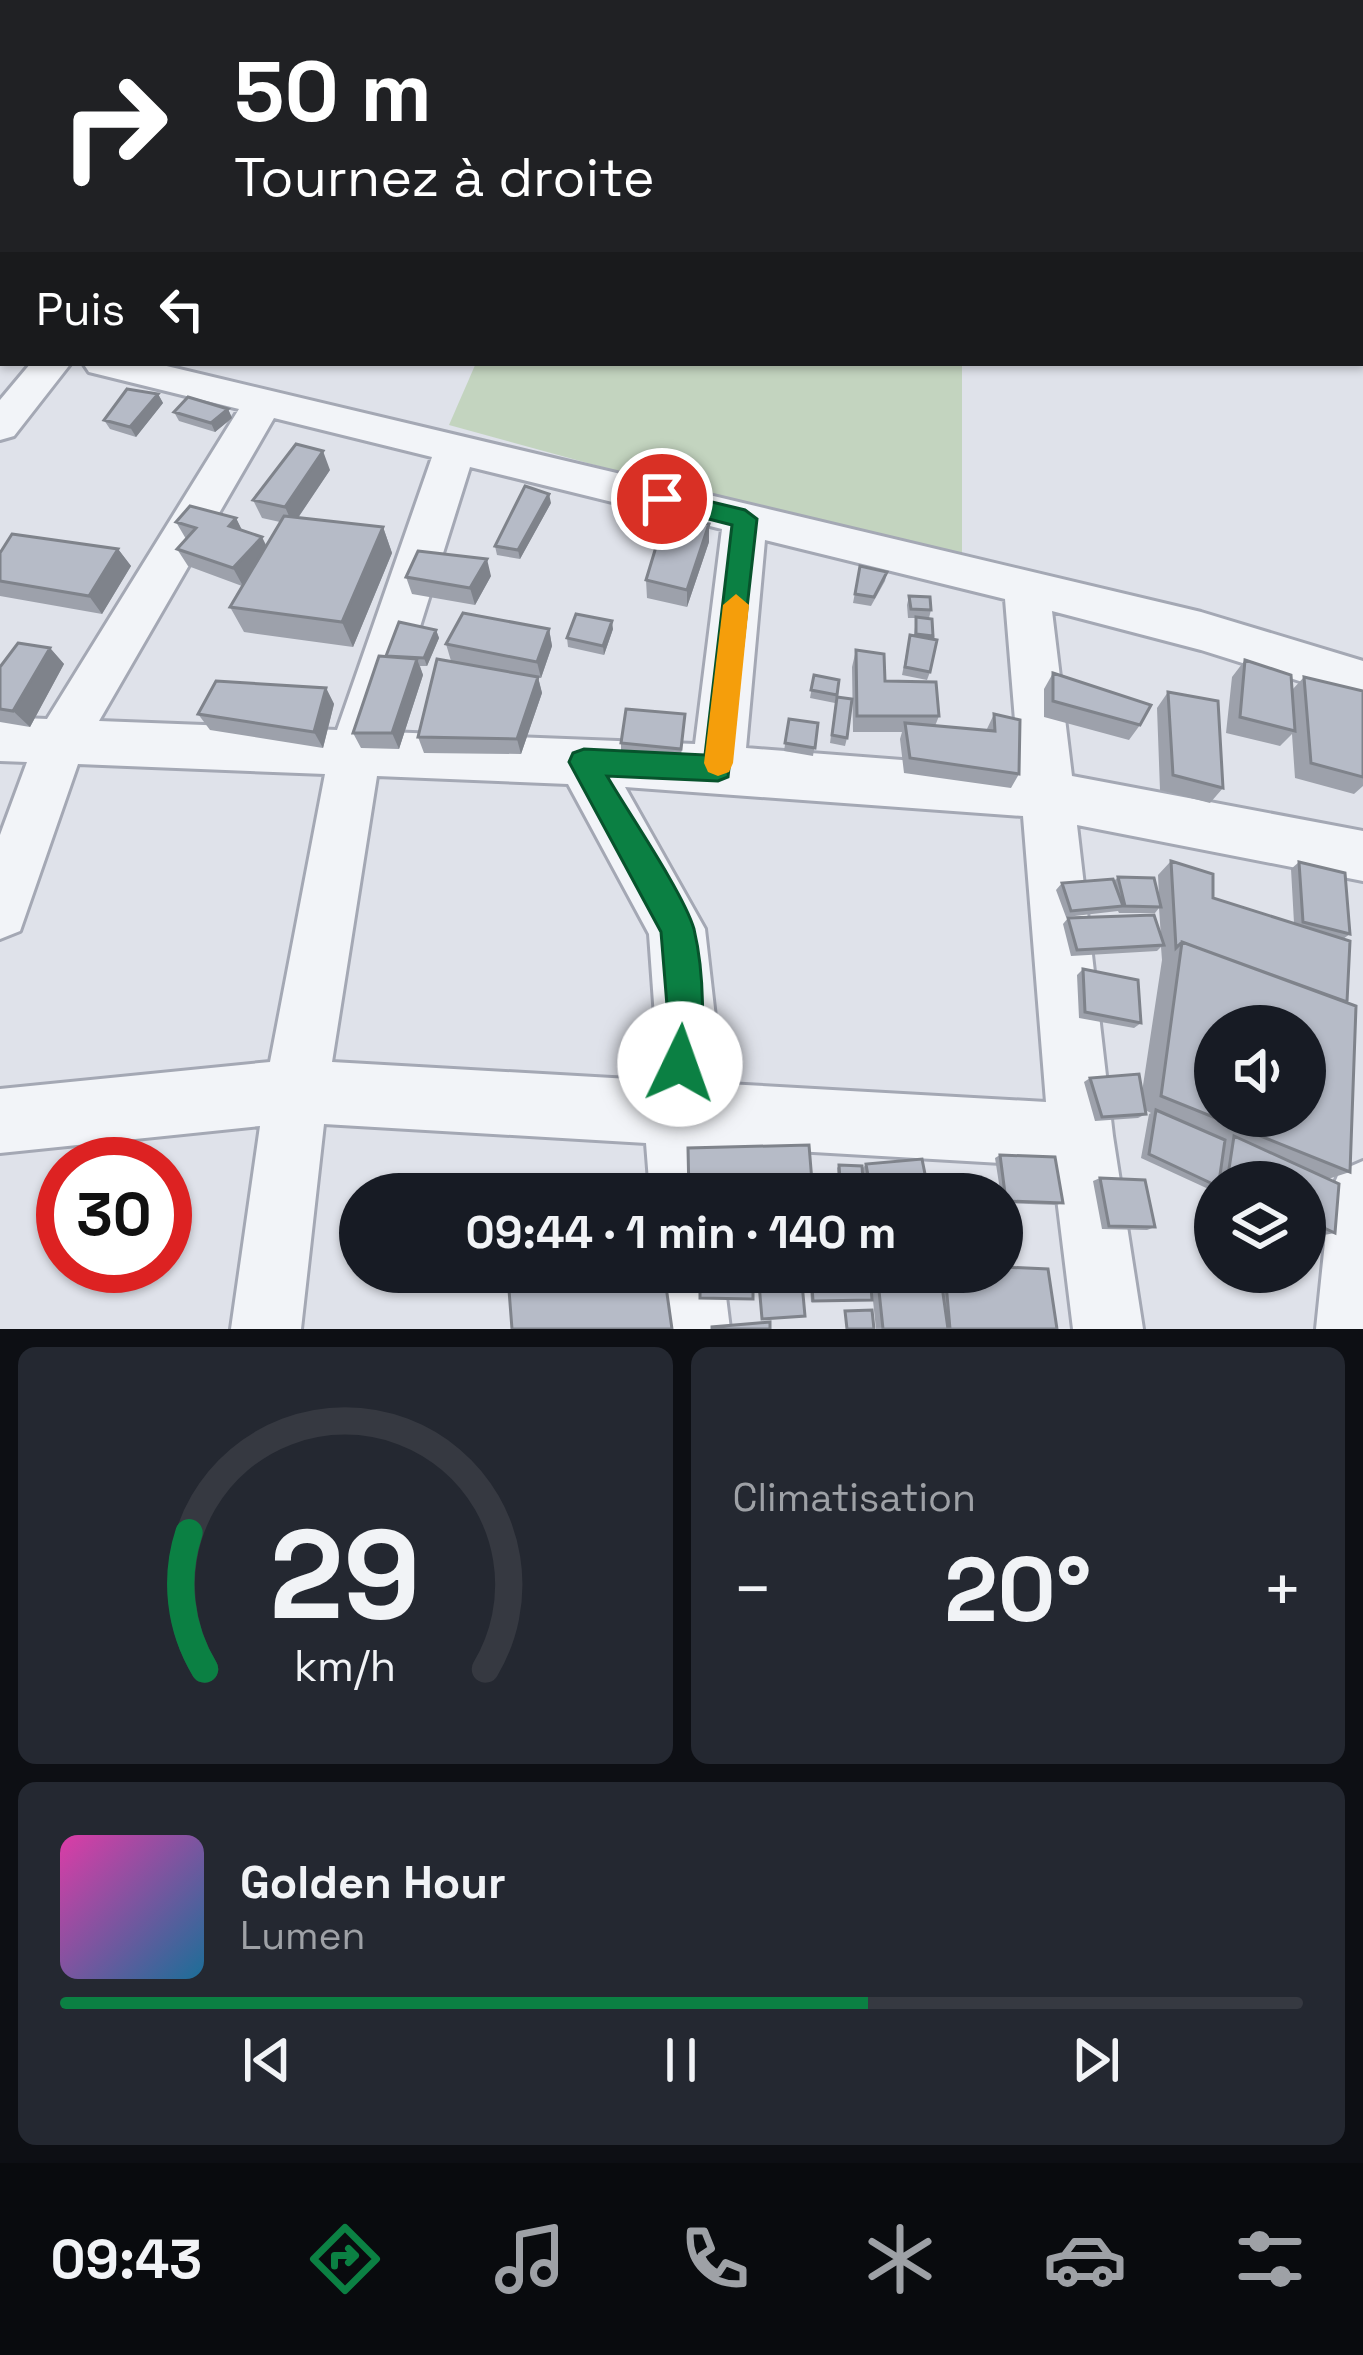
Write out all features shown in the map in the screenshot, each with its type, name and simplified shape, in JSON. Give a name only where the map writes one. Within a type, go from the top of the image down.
[{"type":"street","points":[[0,426],[50,366]]},
{"type":"street","points":[[115,366],[1027,587],[1201,631],[1363,681]]},
{"type":"street","points":[[0,912],[58,744],[262,402]]},
{"type":"street","points":[[266,1329],[296,1091],[355,752],[456,448]]},
{"type":"street","points":[[718,768],[745,519]]},
{"type":"street","points":[[1027,587],[1081,1136],[1108,1329]]},
{"type":"street","points":[[0,739],[718,768],[1046,795],[1363,856]]},
{"type":"street","points":[[584,762],[677,929],[685,1018],[675,1111],[680,1173]]},
{"type":"street","points":[[0,1120],[296,1091],[1081,1136]]},
{"type":"street","points":[[1351,1329],[1363,1194]]},
{"type":"street","points":[[691,1293],[694,1329]]},
{"type":"green space","points":[[475,366],[962,366],[962,554],[697,493],[449,425]]},
{"type":"building","points":[[127,389],[158,394],[130,427],[104,420]]},
{"type":"building","points":[[188,397],[228,409],[211,423],[174,412]]},
{"type":"building","points":[[296,444],[323,451],[285,507],[253,500]]},
{"type":"building","points":[[525,486],[549,494],[518,550],[495,546]]},
{"type":"building","points":[[190,506],[236,518],[229,526],[262,537],[233,568],[177,549],[196,528],[176,522]]},
{"type":"building","points":[[284,516],[383,527],[342,622],[230,607]]},
{"type":"building","points":[[665,517],[709,524],[687,590],[646,580]]},
{"type":"building","points":[[12,534],[118,549],[89,596],[0,581],[0,553]]},
{"type":"building","points":[[418,551],[487,559],[470,588],[406,577]]},
{"type":"building","points":[[860,566],[887,572],[874,597],[855,594]]},
{"type":"building","points":[[909,596],[930,597],[931,610],[911,609]]},
{"type":"building","points":[[463,613],[549,629],[537,662],[446,644]]},
{"type":"building","points":[[576,614],[612,621],[603,646],[567,638]]},
{"type":"building","points":[[916,617],[932,619],[933,636],[916,634]]},
{"type":"building","points":[[399,622],[436,630],[424,658],[386,656]]},
{"type":"building","points":[[910,635],[937,640],[930,672],[905,667]]},
{"type":"building","points":[[18,643],[50,648],[13,711],[0,709],[0,667]]},
{"type":"building","points":[[856,650],[884,654],[885,681],[936,682],[939,716],[857,716]]},
{"type":"building","points":[[379,656],[417,659],[392,733],[353,733]]},
{"type":"building","points":[[437,659],[538,677],[517,739],[418,737]]},
{"type":"building","points":[[1245,660],[1291,675],[1295,731],[1240,717]]},
{"type":"building","points":[[1053,673],[1151,705],[1140,725],[1053,701]]},
{"type":"building","points":[[814,675],[839,680],[837,695],[811,690]]},
{"type":"building","points":[[1304,677],[1363,691],[1363,777],[1311,763]]},
{"type":"building","points":[[216,681],[326,688],[314,732],[198,714]]},
{"type":"building","points":[[1168,692],[1218,701],[1223,788],[1173,775]]},
{"type":"building","points":[[837,697],[852,699],[847,738],[832,735]]},
{"type":"building","points":[[626,709],[685,714],[681,749],[621,743]]},
{"type":"building","points":[[994,714],[1020,720],[1019,774],[910,758],[905,723],[995,731]]},
{"type":"building","points":[[789,719],[818,723],[815,748],[785,743]]},
{"type":"building","points":[[1171,861],[1213,874],[1213,898],[1350,941],[1347,1002],[1182,942],[1176,948]]},
{"type":"building","points":[[1299,862],[1345,873],[1350,934],[1303,922]]},
{"type":"building","points":[[1118,877],[1154,878],[1161,907],[1125,906]]},
{"type":"building","points":[[1113,879],[1123,906],[1071,911],[1062,883]]},
{"type":"building","points":[[1154,915],[1164,945],[1077,950],[1068,918]]},
{"type":"building","points":[[1182,942],[1356,1006],[1350,1172],[1263,1137],[1326,1137],[1326,1005],[1194,1005],[1194,1109],[1161,1096]]},
{"type":"building","points":[[1083,969],[1138,980],[1141,1023],[1085,1012]]},
{"type":"building","points":[[1139,1074],[1146,1114],[1102,1117],[1090,1078]]},
{"type":"building","points":[[1156,1110],[1194,1127],[1194,1137],[1225,1140],[1222,1161],[1194,1161],[1194,1175],[1149,1154]]},
{"type":"building","points":[[1236,1137],[1289,1161],[1230,1161]]},
{"type":"building","points":[[809,1145],[811,1173],[689,1173],[688,1148]]},
{"type":"building","points":[[1000,1155],[1055,1157],[1063,1203],[1023,1202],[1023,1173],[1002,1173]]},
{"type":"building","points":[[922,1159],[925,1173],[868,1173],[866,1164]]},
{"type":"building","points":[[839,1165],[862,1166],[862,1173],[840,1173]]},
{"type":"building","points":[[1100,1178],[1145,1180],[1155,1227],[1109,1226]]},
{"type":"building","points":[[1326,1178],[1339,1184],[1335,1233],[1326,1229]]},
{"type":"building","points":[[1023,1268],[1048,1269],[1057,1329],[950,1329],[947,1293],[1023,1293]]},
{"type":"building","points":[[509,1293],[667,1293],[672,1329],[512,1329]]},
{"type":"building","points":[[700,1293],[753,1293],[753,1299],[700,1298]]},
{"type":"building","points":[[760,1293],[803,1293],[805,1316],[762,1319]]},
{"type":"building","points":[[812,1293],[872,1293],[872,1300],[813,1301]]},
{"type":"building","points":[[879,1293],[943,1293],[948,1329],[883,1329]]},
{"type":"building","points":[[872,1310],[874,1329],[847,1329],[845,1311]]},
{"type":"building","points":[[770,1322],[770,1329],[712,1329],[712,1327]]},
{"type":"slow traffic","points":[[718,763],[736,605]]},
{"type":"route","points":[[662,499],[745,519],[718,768],[584,762],[677,929],[685,1018],[680,1064]]}]
